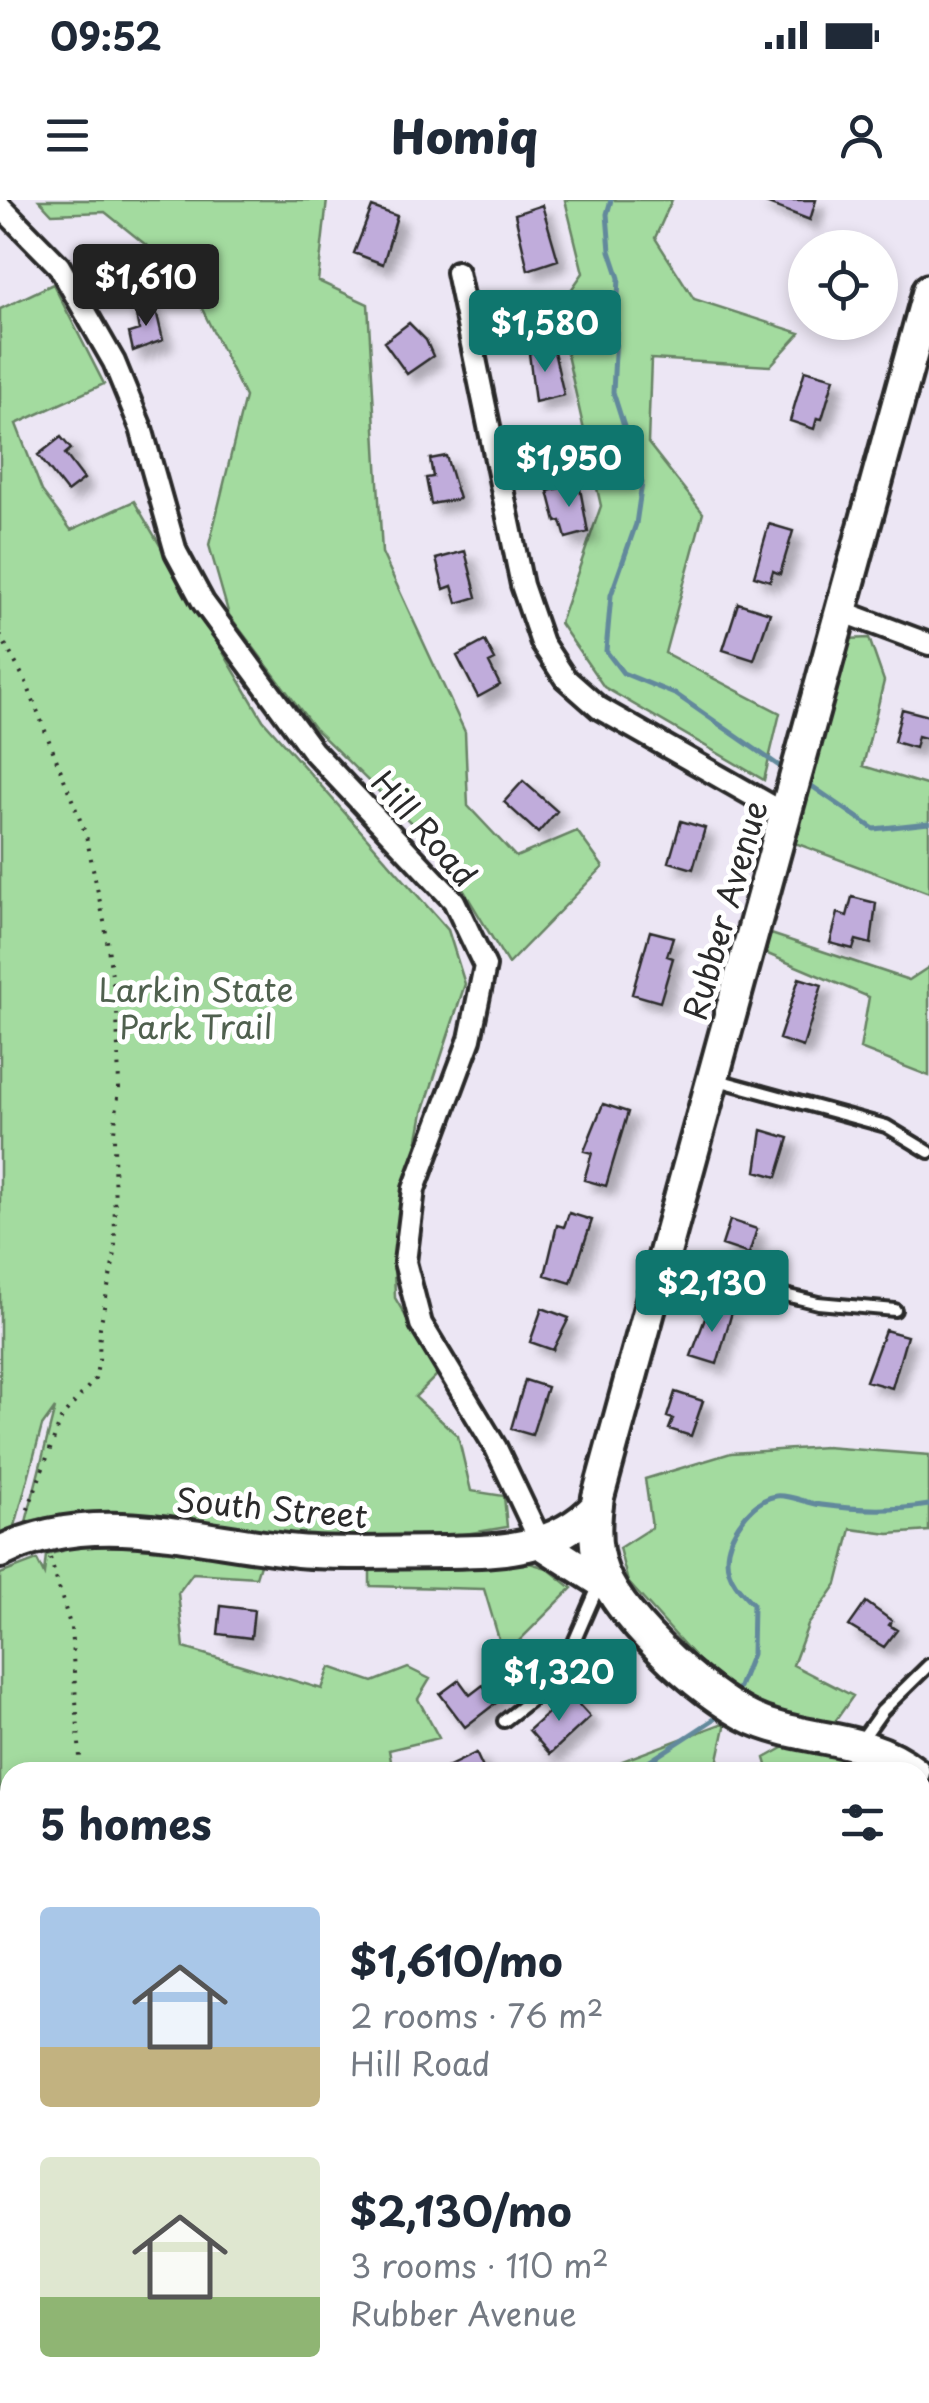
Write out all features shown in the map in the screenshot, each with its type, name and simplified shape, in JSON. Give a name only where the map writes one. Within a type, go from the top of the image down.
[{"type":"street","name":"Hill Road","points":[[0,206],[58,266],[114,362],[140,428],[176,552],[202,602],[312,750],[454,901],[485,966],[470,1039],[414,1189],[405,1262],[421,1324],[510,1472],[541,1544]]},
{"type":"street","points":[[456,272],[522,585],[542,643],[565,678],[599,708],[790,802]]},
{"type":"street","name":"Rubber Avenue","points":[[608,1586],[596,1549],[596,1506],[929,290]]},
{"type":"street","points":[[840,611],[929,644]]},
{"type":"street","name":"South Street","points":[[24,1542],[120,1528],[321,1552],[501,1550],[541,1544],[573,1529],[596,1506]]},
{"type":"street","points":[[541,1544],[608,1586],[650,1636],[728,1704],[774,1726],[859,1744],[885,1752],[899,1762]]},
{"type":"lane","points":[[713,1079],[886,1126],[929,1152]]},
{"type":"lane","points":[[661,1264],[818,1303],[896,1310]]},
{"type":"lane","points":[[504,1721],[546,1688],[568,1656],[595,1594],[608,1586]]},
{"type":"lane","points":[[859,1744],[882,1711],[929,1665]]},
{"type":"path","points":[[0,635],[26,682],[86,835],[105,926],[119,1070],[114,1132],[115,1253],[100,1327],[100,1360],[95,1379],[62,1418],[26,1513],[24,1542],[71,1628],[79,1762]]},
{"type":"green space","points":[[39,200],[327,200],[318,281],[368,304],[382,553],[465,732],[468,806],[516,857],[577,831],[603,867],[508,964],[440,851],[315,729],[229,615],[209,545],[245,397],[187,278],[105,212],[52,214]]},
{"type":"green space","points":[[565,200],[672,200],[655,238],[694,299],[788,329],[788,340],[794,340],[770,366],[651,359],[648,443],[703,513],[665,653],[780,713],[764,780],[604,687],[560,623],[601,506],[557,310],[583,273]]},
{"type":"green space","name":"Larkin State Park Trail","points":[[53,284],[104,384],[16,424],[42,491],[71,530],[134,501],[263,720],[448,930],[465,984],[423,1112],[394,1266],[395,1298],[439,1373],[415,1397],[458,1436],[471,1491],[504,1496],[507,1527],[411,1539],[346,1541],[110,1513],[26,1522],[55,1408],[42,1426],[15,1526],[0,1533],[0,309]]},
{"type":"green space","points":[[869,638],[884,681],[863,766],[929,786],[929,893],[795,843],[847,639]]},
{"type":"green space","points":[[771,934],[909,980],[929,967],[929,1076],[860,1049],[869,997],[763,952]]},
{"type":"green space","points":[[825,1447],[929,1455],[929,1531],[889,1534],[851,1529],[837,1584],[808,1625],[793,1665],[853,1696],[834,1723],[781,1715],[732,1689],[697,1659],[628,1582],[619,1548],[652,1527],[645,1479],[731,1453]]},
{"type":"green space","points":[[95,1543],[261,1561],[256,1577],[193,1573],[178,1593],[184,1648],[322,1689],[330,1667],[373,1682],[408,1668],[430,1679],[418,1699],[439,1738],[389,1750],[391,1762],[0,1762],[0,1574],[37,1560],[44,1574],[46,1555],[62,1551],[60,1545]]},
{"type":"green space","points":[[526,1562],[547,1568],[572,1588],[504,1656],[484,1589],[370,1586],[370,1569]]},
{"type":"green space","points":[[726,1722],[717,1762],[622,1761]]},
{"type":"green space","points":[[792,1743],[845,1754],[863,1762],[766,1762],[765,1758]]},
{"type":"building","points":[[758,200],[816,200],[810,220]]},
{"type":"building","points":[[542,205],[558,260],[528,270],[515,214]]},
{"type":"building","points":[[372,207],[397,216],[383,264],[354,253]]},
{"type":"building","points":[[155,306],[163,340],[133,351],[129,333],[139,330],[135,310]]},
{"type":"building","points":[[409,323],[426,340],[433,356],[407,374],[384,342]]},
{"type":"building","points":[[553,347],[564,395],[535,402],[529,353]]},
{"type":"building","points":[[805,370],[834,378],[822,419],[817,418],[814,429],[790,421]]},
{"type":"building","points":[[61,437],[71,449],[65,454],[84,479],[67,492],[38,455]]},
{"type":"building","points":[[446,456],[459,499],[431,504],[426,478],[433,477],[430,459]]},
{"type":"building","points":[[579,483],[588,532],[566,538],[561,521],[556,522],[548,491]]},
{"type":"building","points":[[769,524],[793,531],[780,574],[773,571],[770,581],[754,576]]},
{"type":"building","points":[[465,551],[477,597],[457,603],[452,586],[444,589],[436,559]]},
{"type":"building","points":[[738,603],[770,613],[754,660],[723,650]]},
{"type":"building","points":[[485,641],[495,660],[489,663],[500,685],[478,697],[457,656]]},
{"type":"building","points":[[902,709],[929,716],[929,739],[918,736],[915,748],[894,742]]},
{"type":"building","points":[[523,781],[557,811],[538,833],[504,802]]},
{"type":"building","points":[[681,821],[705,828],[693,869],[669,862]]},
{"type":"building","points":[[852,897],[876,903],[871,944],[856,940],[853,949],[830,943],[838,913],[847,916]]},
{"type":"building","points":[[650,931],[673,937],[667,956],[673,958],[660,1002],[632,994]]},
{"type":"building","points":[[799,978],[822,985],[803,1047],[779,1039]]},
{"type":"building","points":[[603,1104],[628,1112],[606,1186],[584,1180],[592,1153],[584,1151]]},
{"type":"building","points":[[762,1130],[789,1138],[777,1177],[756,1171]]},
{"type":"building","points":[[569,1213],[592,1220],[571,1283],[545,1275],[557,1225],[564,1227]]},
{"type":"building","points":[[730,1220],[757,1229],[749,1254],[722,1245]]},
{"type":"building","points":[[710,1305],[732,1312],[717,1364],[691,1356]]},
{"type":"building","points":[[542,1308],[569,1318],[553,1350],[530,1342]]},
{"type":"building","points":[[885,1330],[907,1336],[892,1388],[866,1381]]},
{"type":"building","points":[[525,1380],[547,1387],[532,1435],[511,1429]]},
{"type":"building","points":[[675,1392],[703,1401],[691,1436],[669,1429],[673,1419],[667,1417]]},
{"type":"building","points":[[866,1602],[892,1621],[889,1625],[897,1630],[884,1647],[849,1626]]},
{"type":"building","points":[[221,1606],[254,1610],[251,1638],[218,1634]]},
{"type":"building","points":[[459,1680],[470,1695],[483,1685],[496,1703],[465,1727],[440,1694]]},
{"type":"building","points":[[569,1694],[590,1717],[550,1754],[529,1730]]},
{"type":"building","points":[[476,1753],[480,1762],[458,1762]]},
{"type":"waterway","points":[[611,200],[607,214],[610,251],[619,278],[613,392],[642,483],[636,524],[611,595],[606,651],[623,673],[677,695],[785,770]]},
{"type":"waterway","points":[[803,780],[874,829],[929,823]]},
{"type":"waterway","points":[[735,1697],[752,1654],[753,1604],[732,1578],[727,1559],[731,1539],[750,1511],[776,1496],[848,1508],[929,1505]]},
{"type":"waterway","points":[[648,1762],[722,1714]]}]
